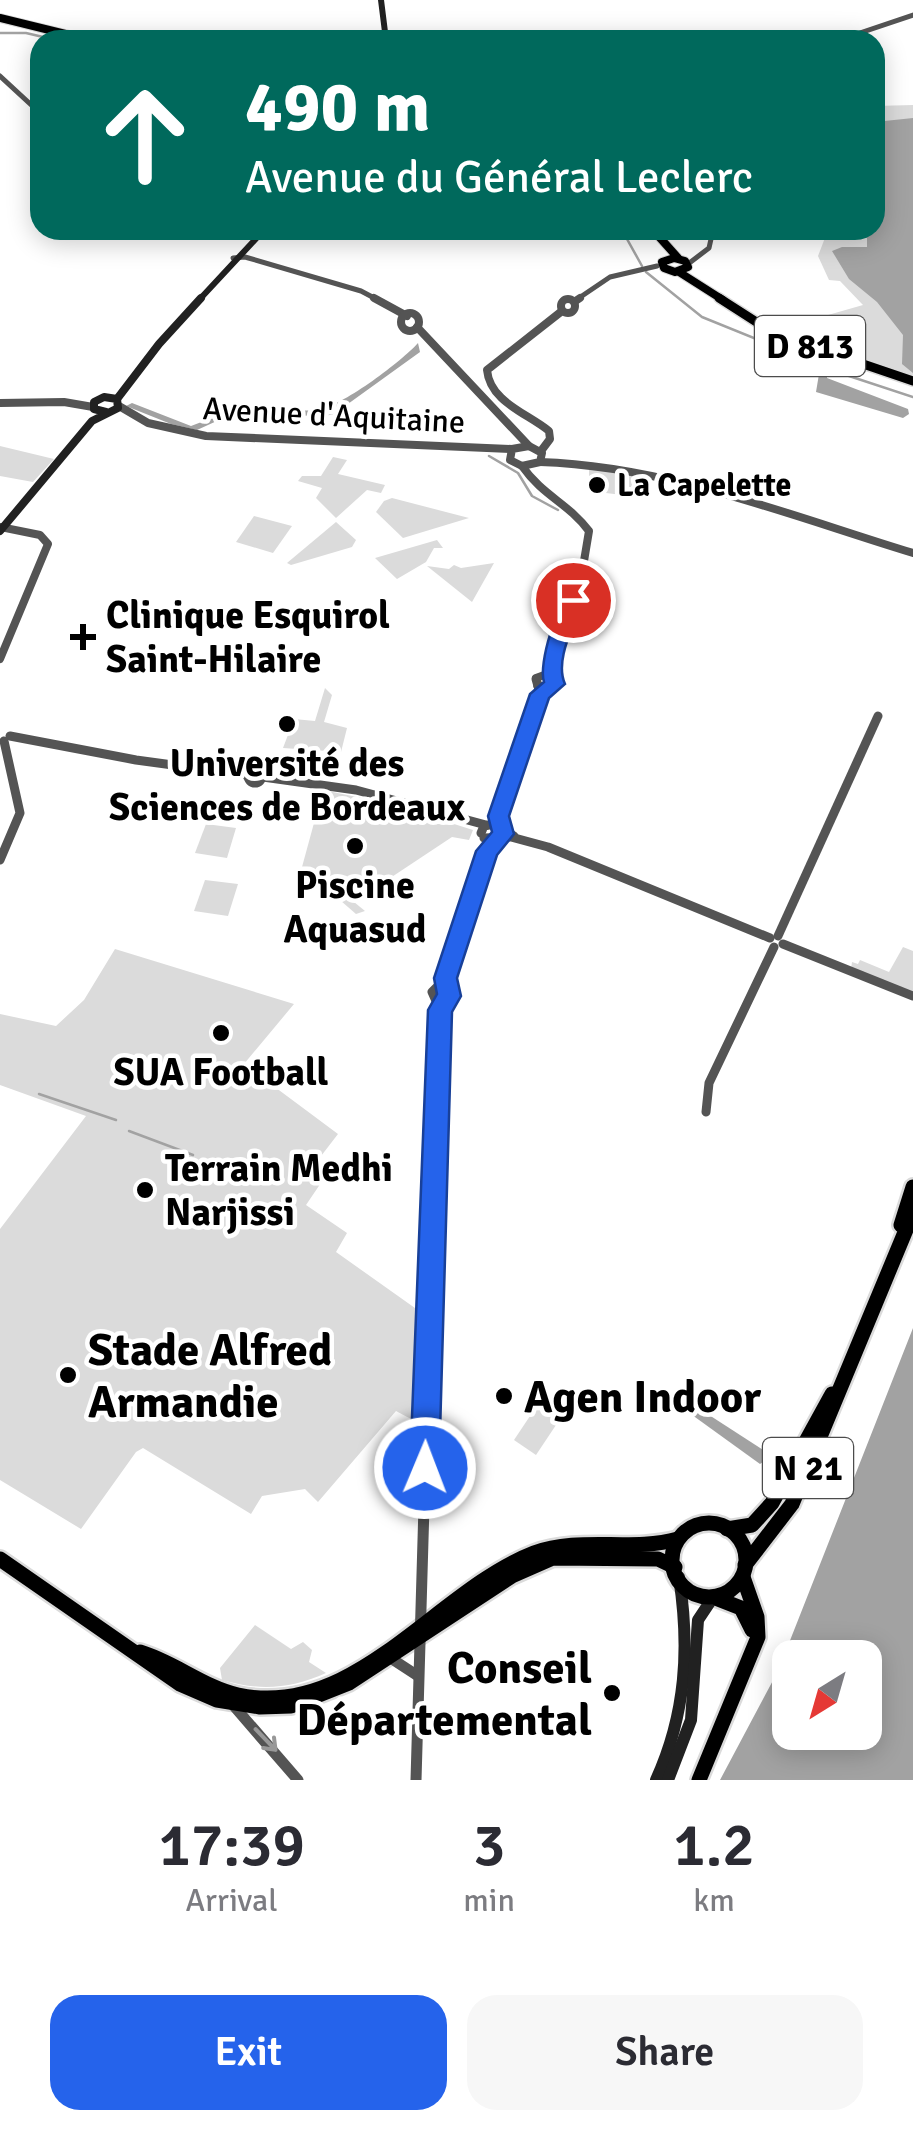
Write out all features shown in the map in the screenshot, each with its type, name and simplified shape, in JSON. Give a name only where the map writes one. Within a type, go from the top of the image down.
[{"type":"main road","points":[[381,0],[385,30]]},
{"type":"main road","points":[[0,18],[49,30]]},
{"type":"main road","points":[[236,258],[251,240]]},
{"type":"main road","points":[[0,528],[92,421],[107,412],[124,386],[252,240]]},
{"type":"main road","name":"D 813","points":[[657,240],[666,259]]},
{"type":"main road","name":"D 813","points":[[662,240],[715,296],[775,334],[913,381]]},
{"type":"main road","points":[[666,259],[683,264],[666,270],[662,264],[666,259]]},
{"type":"main road","points":[[95,405],[115,400]]},
{"type":"main road","points":[[95,405],[107,412]]},
{"type":"main road","points":[[92,421],[95,405]]},
{"type":"main road","points":[[0,528],[34,489]]},
{"type":"main road","points":[[882,1286],[913,1187]]},
{"type":"main road","points":[[851,1360],[913,1213]]},
{"type":"main road","name":"N 21","points":[[727,1529],[752,1525],[778,1494],[851,1360]]},
{"type":"main road","name":"N 21","points":[[744,1571],[792,1504],[851,1360]]},
{"type":"main road","points":[[0,1559],[180,1684],[231,1704],[291,1706],[321,1697],[392,1659],[422,1631],[532,1554],[566,1545],[652,1547],[678,1539],[698,1523],[710,1522],[727,1529],[739,1544],[758,1636],[699,1780]]},
{"type":"main road","points":[[656,1780],[676,1736],[683,1702],[684,1639],[673,1554],[678,1539]]},
{"type":"main road","points":[[131,1649],[155,1655],[186,1675],[225,1691],[280,1698],[330,1682],[512,1576],[553,1558],[658,1559],[677,1572],[693,1593],[736,1604],[751,1622],[751,1642],[740,1679]]},
{"type":"main road","points":[[668,1780],[690,1723],[696,1678],[694,1628],[706,1603],[729,1594],[744,1571]]},
{"type":"street","points":[[869,30],[913,15]]},
{"type":"street","points":[[0,76],[30,104]]},
{"type":"street","points":[[683,264],[709,248],[711,240]]},
{"type":"street","points":[[250,243],[248,252],[260,262]]},
{"type":"street","points":[[236,258],[361,291],[420,319],[414,328]]},
{"type":"street","points":[[236,258],[364,295],[414,328],[515,433],[512,451],[542,493],[584,520],[588,548],[547,675],[535,680],[542,690]]},
{"type":"street","points":[[209,287],[232,266],[250,263]]},
{"type":"street","points":[[522,466],[550,438],[538,420],[496,394],[486,376],[492,363],[562,311],[560,303],[574,302],[604,280],[624,272],[656,266]]},
{"type":"street","points":[[624,272],[666,270]]},
{"type":"street","points":[[399,321],[407,316]]},
{"type":"street","points":[[414,328],[537,454]]},
{"type":"street","name":"Avenue d'Aquitaine","points":[[115,400],[130,415],[170,429],[218,437],[449,444],[512,451]]},
{"type":"street","points":[[0,403],[95,405]]},
{"type":"street","points":[[107,412],[130,415]]},
{"type":"street","points":[[512,451],[654,475],[913,553]]},
{"type":"street","points":[[533,481],[537,454]]},
{"type":"street","points":[[0,528],[40,535],[48,544],[0,659]]},
{"type":"street","points":[[416,1780],[442,994],[542,690],[555,684],[547,675]]},
{"type":"street","points":[[706,1112],[709,1083],[878,716]]},
{"type":"street","points":[[0,860],[20,813],[5,737],[247,775],[257,770],[263,777],[356,790],[548,847],[913,996]]},
{"type":"street","points":[[392,1659],[405,1664],[419,1678]]},
{"type":"street","points":[[231,1704],[278,1752],[298,1780]]},
{"type":"shaded area","points":[[913,105],[913,377],[823,346],[841,343],[828,315],[863,305],[840,281],[829,280],[818,256],[824,240],[885,240],[885,106]]},
{"type":"shaded area","points":[[913,118],[913,373],[902,364],[903,335],[877,302],[849,279],[832,251],[867,247],[867,240],[885,240],[885,121]]},
{"type":"shaded area","points":[[418,343],[420,352],[334,414],[325,416],[264,415],[252,423],[230,415],[197,430],[126,406],[132,403],[191,426],[233,410],[252,416],[321,409],[372,381]]},
{"type":"shaded area","points":[[820,368],[827,371],[827,378],[908,409],[909,414],[903,418],[816,392]]},
{"type":"shaded area","points":[[0,446],[54,459],[33,482],[0,476]]},
{"type":"shaded area","points":[[333,457],[347,460],[338,474],[385,485],[381,493],[367,490],[336,518],[316,498],[322,488],[298,481],[302,476],[321,476]]},
{"type":"shaded area","points":[[589,468],[635,474],[631,496],[589,491]]},
{"type":"shaded area","points":[[392,498],[469,518],[403,538],[376,512],[384,501]]},
{"type":"shaded area","points":[[254,516],[292,526],[273,553],[236,542]]},
{"type":"shaded area","points":[[336,522],[356,540],[352,547],[287,563]]},
{"type":"shaded area","points":[[437,540],[443,548],[434,548],[426,562],[397,579],[375,558]]},
{"type":"shaded area","points":[[494,563],[472,602],[427,566],[449,569],[454,565],[461,568]]},
{"type":"shaded area","points":[[325,688],[332,695],[324,722],[347,728],[341,752],[283,748],[294,719],[315,721]]},
{"type":"shaded area","points":[[323,790],[391,804],[473,830],[469,840],[452,837],[354,902],[365,911],[356,914],[302,867]]},
{"type":"shaded area","points":[[206,824],[236,828],[227,858],[195,853]]},
{"type":"shaded area","points":[[205,880],[238,884],[228,916],[194,911]]},
{"type":"shaded area","points":[[903,947],[913,951],[913,993],[851,969],[852,962],[858,964],[860,960],[889,972]]},
{"type":"shaded area","points":[[115,949],[294,1004],[244,1064],[338,1134],[318,1160],[329,1171],[306,1205],[347,1233],[336,1252],[422,1313],[418,1408],[411,1419],[396,1411],[318,1502],[305,1489],[262,1496],[251,1514],[143,1448],[136,1452],[81,1529],[0,1480],[0,1229],[86,1116],[0,1085],[0,1014],[56,1026],[84,1000]]},
{"type":"shaded area","points":[[913,1328],[913,1780],[720,1780],[772,1682],[772,1750],[882,1750],[882,1640],[790,1640]]},
{"type":"shaded area","points":[[544,1395],[566,1410],[536,1455],[514,1440]]},
{"type":"shaded area","points":[[689,1402],[768,1453],[766,1460],[760,1464],[688,1412]]},
{"type":"shaded area","points":[[255,1625],[291,1649],[303,1642],[312,1650],[309,1662],[326,1673],[275,1687],[222,1680],[220,1668]]},
{"type":"waterway","points":[[0,33],[30,34]]},
{"type":"waterway","points":[[628,240],[642,266]]},
{"type":"waterway","points":[[646,272],[702,317],[813,362]]},
{"type":"waterway","points":[[821,365],[842,374]]},
{"type":"waterway","points":[[846,375],[913,397]]},
{"type":"waterway","points":[[489,456],[518,473],[532,496],[558,510]]},
{"type":"waterway","points":[[39,1094],[116,1120]]},
{"type":"waterway","points":[[129,1131],[193,1155]]},
{"type":"place","name":"La Capelette","points":[[597,485]]},
{"type":"place","name":"Clinique Esquirol Saint-Hilaire","points":[[83,637]]},
{"type":"place","name":"Université des Sciences de Bordeaux","points":[[287,724]]},
{"type":"place","name":"Piscine Aquasud","points":[[355,846]]},
{"type":"place","name":"SUA Football","points":[[221,1033]]},
{"type":"place","name":"Terrain Medhi Narjissi","points":[[145,1190]]},
{"type":"place","name":"Stade Alfred Armandie","points":[[68,1375]]},
{"type":"place","name":"Agen Indoor","points":[[504,1396]]},
{"type":"place","name":"Conseil Départemental","points":[[612,1693]]},
{"type":"route","points":[[425,1468],[440,1010],[450,996],[446,978],[488,851],[503,834],[498,816],[540,694],[555,684],[552,660],[573,600]]}]
